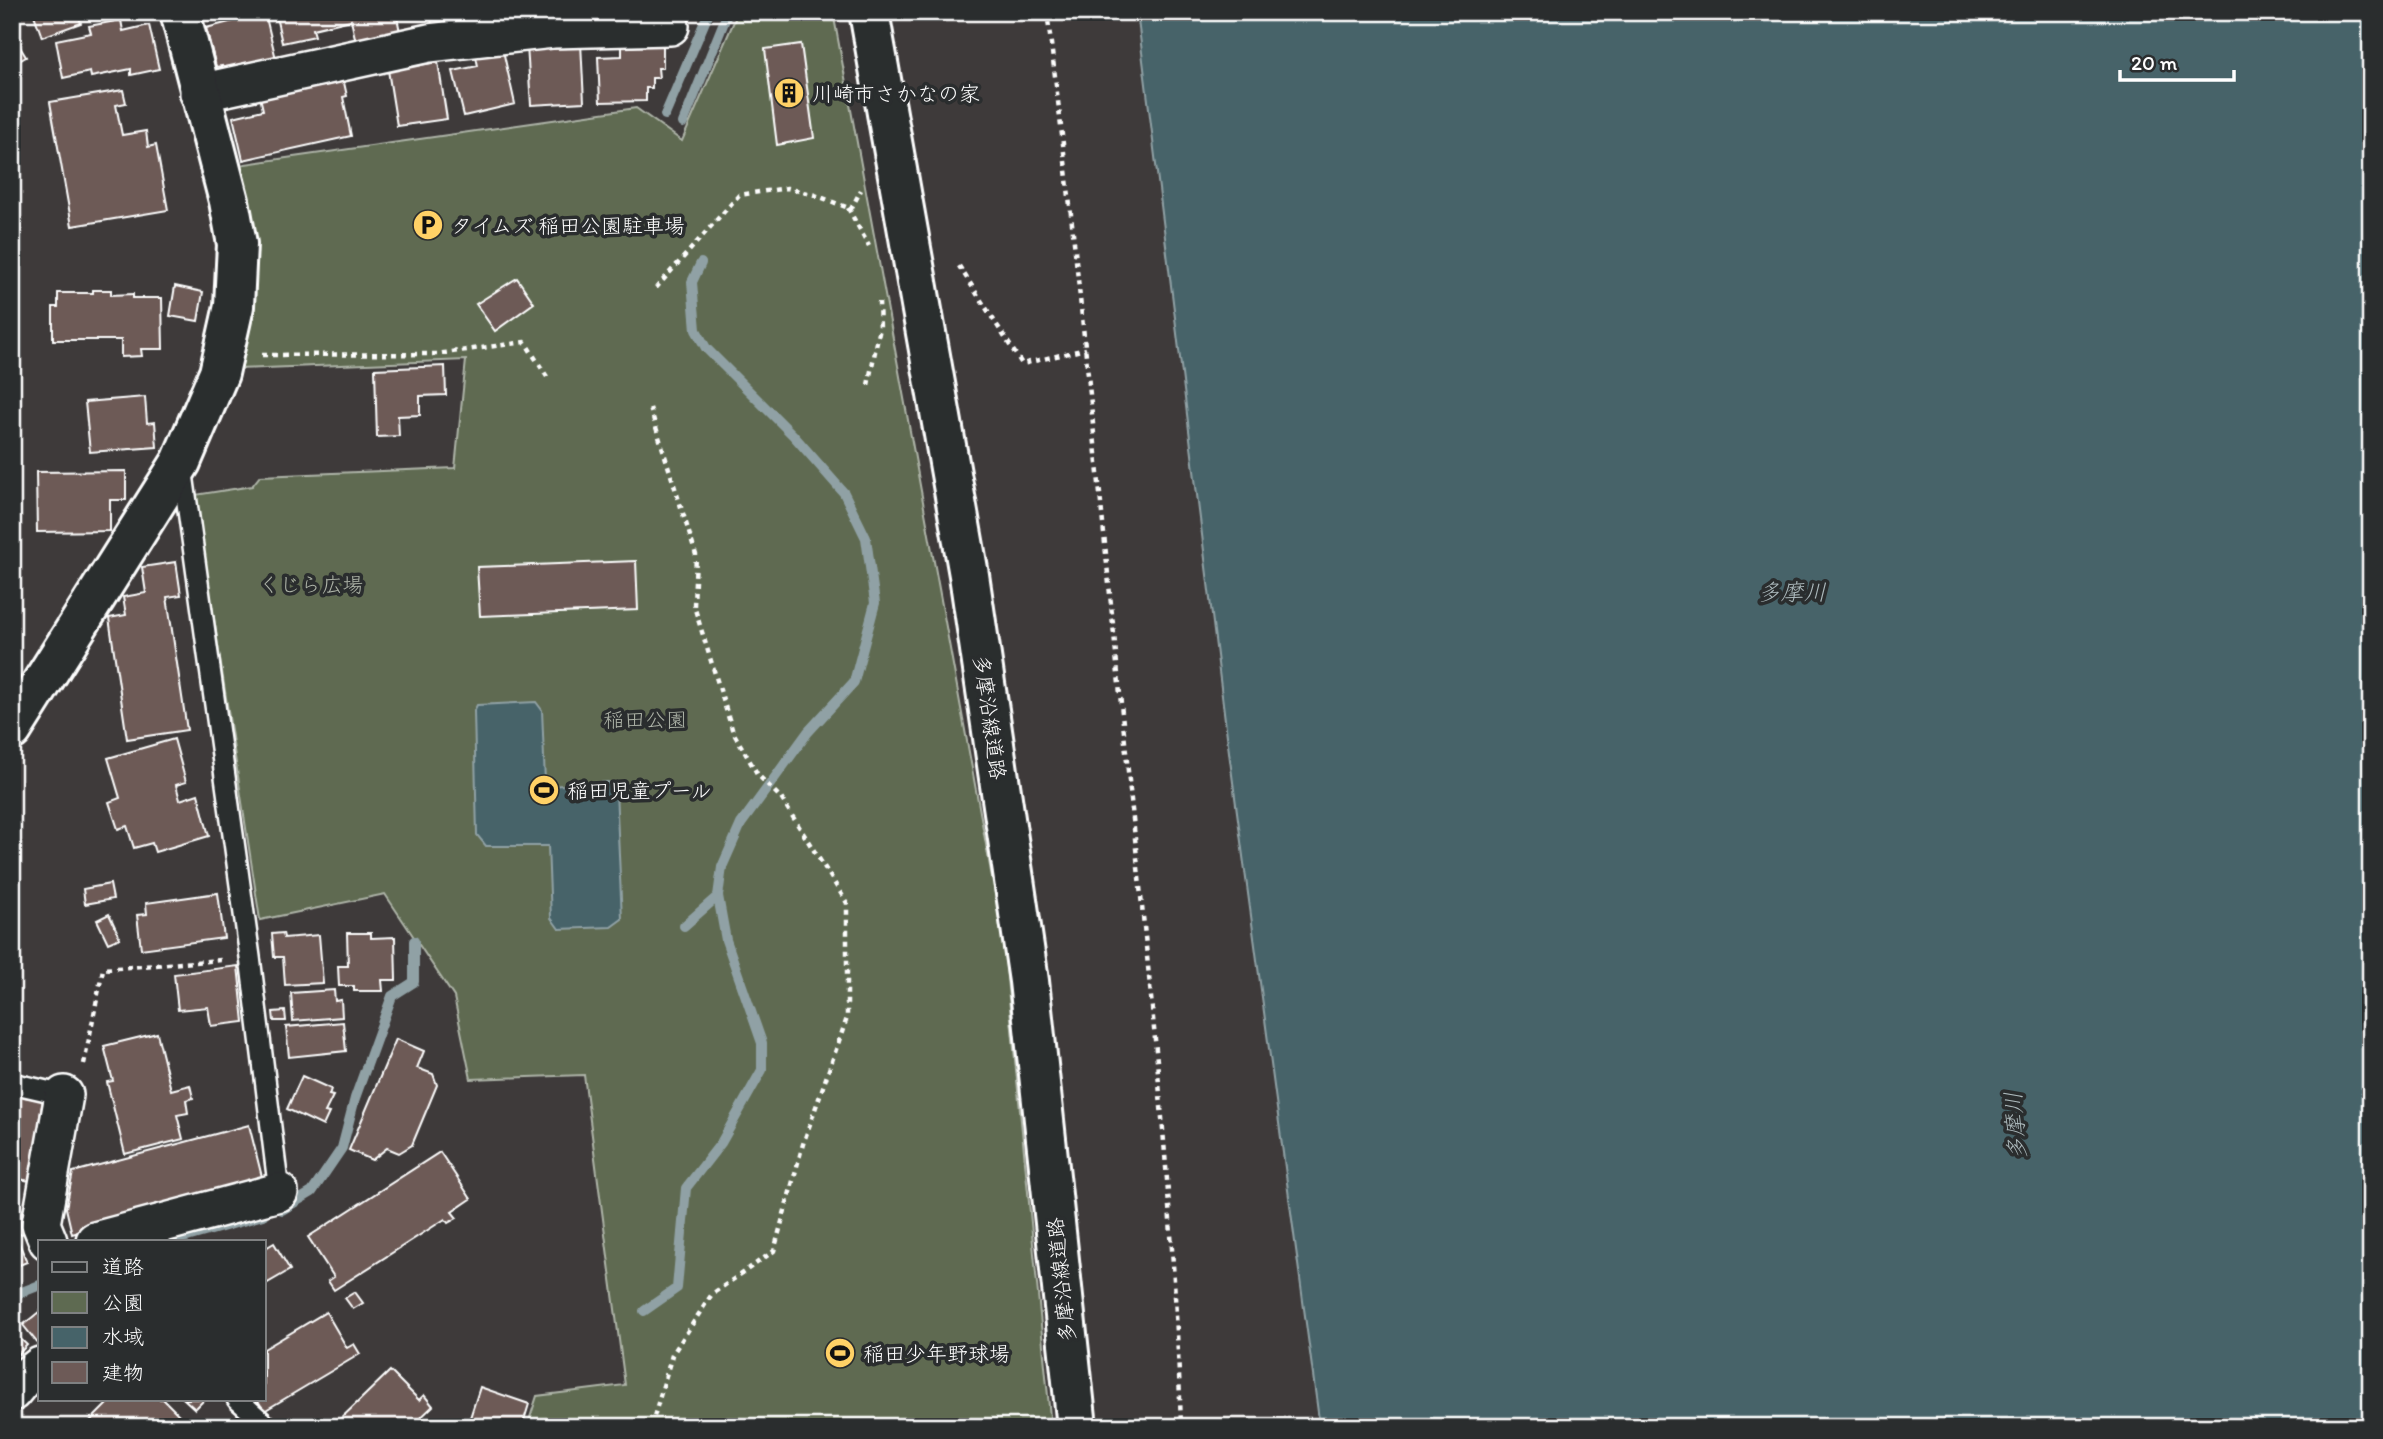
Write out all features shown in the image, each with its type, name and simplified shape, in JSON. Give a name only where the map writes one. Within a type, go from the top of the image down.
[{"type":"street","points":[[12,730],[181,462],[219,373],[233,306],[237,244],[229,201],[180,12]]},
{"type":"street","name":"多摩沿線道路","points":[[869,12],[973,603],[1029,981],[1077,1427]]},
{"type":"street","points":[[199,93],[429,43],[553,29],[670,26]]},
{"type":"street","points":[[48,1240],[41,1224],[64,1095]]},
{"type":"street","points":[[99,1240],[279,1192]]},
{"type":"street","points":[[12,1392],[38,1368]]},
{"type":"lane","points":[[181,462],[250,957],[279,1192]]},
{"type":"lane","points":[[12,1083],[64,1095]]},
{"type":"lane","points":[[238,1400],[268,1427]]},
{"type":"path","points":[[1047,12],[1086,349],[1175,1269],[1181,1427]]},
{"type":"path","points":[[656,288],[739,195],[787,188],[851,209],[863,186]]},
{"type":"path","points":[[847,207],[873,253]]},
{"type":"path","points":[[959,266],[1021,364],[1086,349]]},
{"type":"path","points":[[868,385],[880,328],[878,295]]},
{"type":"path","points":[[223,354],[437,354],[525,342],[549,380]]},
{"type":"path","points":[[650,408],[696,555],[694,606],[733,732],[758,775],[780,798],[847,903],[847,1018],[803,1144],[774,1251],[712,1294],[672,1355],[651,1427]]},
{"type":"path","points":[[64,1095],[79,1088],[103,970],[250,957]]},
{"type":"green space","name":"稲田公園","points":[[738,12],[833,12],[1003,937],[1051,1427],[527,1427],[537,1396],[625,1385],[584,1075],[471,1079],[454,997],[385,894],[260,920],[195,495],[252,486],[260,476],[455,468],[466,360],[237,369],[238,165],[636,108],[682,141]]},
{"type":"water","name":"多摩川","points":[[1137,12],[2371,12],[2371,1427],[1320,1427],[1230,760]]},
{"type":"water","points":[[536,702],[542,710],[545,782],[549,786],[608,782],[616,791],[622,919],[611,927],[559,929],[551,918],[548,846],[486,846],[477,835],[474,711],[477,705]]},
{"type":"building","points":[[33,12],[77,12],[81,23],[42,37]]},
{"type":"building","points":[[275,12],[396,12],[401,37],[357,47],[351,20],[313,29],[315,36],[282,43]]},
{"type":"building","points":[[430,12],[488,12],[464,16],[466,24],[438,29],[437,23],[432,24]]},
{"type":"building","points":[[265,13],[276,59],[223,73],[222,66],[216,67],[206,28]]},
{"type":"building","points":[[121,20],[123,31],[149,25],[159,69],[131,75],[131,69],[91,77],[90,72],[63,78],[56,40],[91,33],[89,26]]},
{"type":"building","points":[[12,34],[26,57],[12,65]]},
{"type":"building","points":[[581,43],[584,102],[531,105],[527,46]]},
{"type":"building","points":[[622,44],[663,44],[663,68],[658,68],[659,78],[652,78],[652,88],[646,88],[646,101],[600,102],[598,57],[622,56]]},
{"type":"building","name":"川崎市さかなの家","points":[[801,44],[814,138],[777,145],[765,49]]},
{"type":"building","points":[[502,46],[515,104],[464,116],[453,71],[478,66],[475,52]]},
{"type":"building","points":[[438,62],[447,119],[397,126],[388,70]]},
{"type":"building","points":[[343,78],[347,96],[343,97],[351,136],[243,160],[233,117],[263,110],[260,97]]},
{"type":"building","points":[[123,90],[126,103],[116,105],[122,135],[146,131],[148,147],[156,145],[168,210],[72,226],[50,102]]},
{"type":"building","points":[[517,278],[534,303],[495,331],[476,304]]},
{"type":"building","points":[[175,286],[203,292],[198,321],[170,316]]},
{"type":"building","points":[[93,290],[111,290],[111,295],[133,294],[133,298],[162,298],[163,349],[141,349],[142,356],[121,357],[121,340],[53,340],[53,307],[58,307],[58,293],[93,293]]},
{"type":"building","points":[[445,366],[446,395],[420,396],[420,415],[398,416],[399,436],[377,437],[375,369]]},
{"type":"building","points":[[145,397],[147,423],[155,422],[157,447],[90,452],[85,402]]},
{"type":"building","points":[[126,471],[126,500],[110,500],[110,531],[37,532],[36,472]]},
{"type":"building","points":[[636,561],[638,610],[480,616],[477,567]]},
{"type":"building","points":[[176,562],[181,595],[167,597],[187,730],[127,739],[109,618],[126,615],[123,597],[146,593],[142,567]]},
{"type":"building","points":[[174,739],[186,782],[176,785],[180,800],[198,794],[209,836],[155,852],[152,843],[134,848],[127,826],[118,829],[109,802],[120,798],[108,758]]},
{"type":"building","points":[[110,884],[113,899],[85,904],[83,889]]},
{"type":"building","points":[[218,893],[224,938],[141,949],[137,915],[147,914],[146,903]]},
{"type":"building","points":[[109,914],[120,938],[108,943],[97,920]]},
{"type":"building","points":[[283,933],[284,938],[319,935],[323,983],[285,985],[283,957],[274,957],[272,934]]},
{"type":"building","points":[[347,933],[371,933],[371,938],[395,937],[396,980],[382,980],[383,991],[354,991],[354,986],[339,986],[338,966],[348,966]]},
{"type":"building","points":[[238,966],[244,1022],[211,1026],[208,1007],[178,1010],[174,974]]},
{"type":"building","points":[[334,990],[335,1001],[341,1000],[342,1017],[293,1021],[291,993]]},
{"type":"building","points":[[285,1011],[286,1021],[274,1021],[273,1012]]},
{"type":"building","points":[[343,1022],[346,1051],[289,1057],[286,1027]]},
{"type":"building","points":[[157,1033],[171,1090],[190,1085],[193,1098],[186,1100],[188,1113],[177,1115],[183,1139],[125,1154],[107,1082],[113,1081],[104,1046]]},
{"type":"building","points":[[396,1039],[424,1051],[417,1068],[433,1074],[437,1085],[412,1145],[399,1153],[387,1148],[372,1160],[349,1150]]},
{"type":"building","points":[[302,1076],[331,1089],[329,1095],[333,1096],[325,1112],[329,1113],[323,1126],[287,1109]]},
{"type":"building","points":[[12,1095],[43,1100],[39,1122],[46,1123],[37,1182],[12,1178]]},
{"type":"building","points":[[249,1125],[263,1181],[72,1234],[66,1208],[73,1172]]},
{"type":"building","points":[[440,1152],[471,1199],[452,1212],[457,1218],[448,1223],[445,1219],[334,1290],[328,1281],[334,1277],[308,1237]]},
{"type":"building","points":[[20,1206],[29,1231],[16,1236],[27,1262],[12,1268],[12,1209]]},
{"type":"building","points":[[274,1243],[290,1270],[266,1284],[266,1248]]},
{"type":"building","points":[[355,1292],[363,1303],[353,1309],[345,1298]]},
{"type":"building","points":[[326,1312],[347,1348],[354,1344],[360,1354],[264,1411],[258,1400],[266,1400],[266,1348]]},
{"type":"building","points":[[38,1313],[38,1344],[23,1325]]},
{"type":"building","points":[[12,1331],[27,1345],[12,1361]]},
{"type":"building","points":[[390,1371],[419,1400],[424,1395],[433,1406],[411,1427],[332,1427]]},
{"type":"building","points":[[480,1387],[529,1404],[522,1427],[467,1427]]},
{"type":"building","points":[[111,1400],[164,1400],[185,1421],[179,1427],[84,1427]]},
{"type":"building","points":[[185,1400],[204,1400],[195,1409]]},
{"type":"waterway","points":[[665,115],[709,12]]},
{"type":"waterway","points":[[683,123],[728,12]]},
{"type":"waterway","points":[[644,1311],[677,1288],[686,1188],[721,1143],[762,1070],[762,1043],[726,940],[718,896],[722,867],[741,824],[808,732],[854,682],[875,603],[866,538],[844,493],[793,435],[706,348],[696,330],[692,282],[701,263]]},
{"type":"waterway","points":[[684,926],[718,896]]},
{"type":"waterway","points":[[282,1210],[312,1192],[342,1148],[355,1098],[392,996],[414,982],[414,941]]},
{"type":"waterway","points":[[176,1240],[263,1215]]},
{"type":"waterway","points":[[12,1296],[38,1286]]},
{"type":"place","name":"川崎市さかなの家","points":[[789,93]]},
{"type":"place","name":"タイムズ 稲田公園駐車場","points":[[428,225]]},
{"type":"place","name":"稲田児童プール","points":[[544,790]]},
{"type":"place","name":"稲田少年野球場","points":[[840,1353]]},
{"type":"park label","name":"くじら広場","points":[[311,584]]}]
